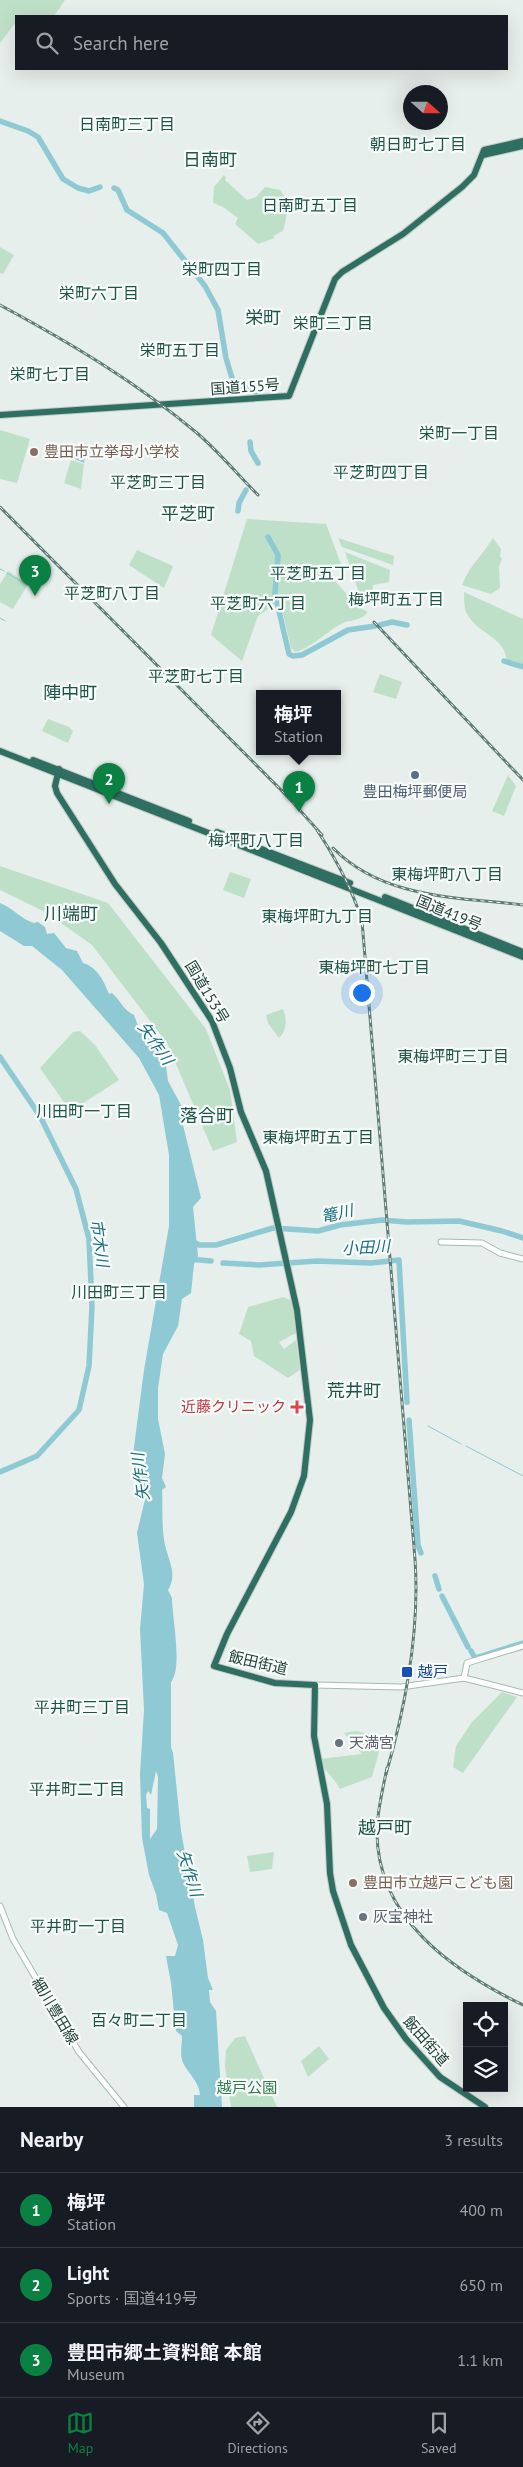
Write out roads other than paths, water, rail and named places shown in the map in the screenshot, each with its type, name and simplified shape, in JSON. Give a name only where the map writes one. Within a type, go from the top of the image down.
[{"type":"highway","points":[[483,152],[523,141]]},
{"type":"highway","points":[[483,152],[523,146]]},
{"type":"highway","name":"国道155号","points":[[0,415],[289,396],[335,279],[342,272],[403,234],[462,187],[474,175],[483,152]]},
{"type":"highway","points":[[0,746],[58,772]]},
{"type":"highway","points":[[0,751],[58,772]]},
{"type":"highway","name":"国道419号","points":[[58,772],[523,952]]},
{"type":"highway","name":"国道419号","points":[[58,772],[523,957]]},
{"type":"highway","name":"国道153号","points":[[58,772],[55,786],[57,793],[118,888],[161,942],[208,1012],[224,1049],[240,1112],[266,1171],[285,1252]]},
{"type":"highway","name":"飯田街道","points":[[285,1252],[293,1287],[310,1420],[305,1471],[291,1512],[227,1634],[214,1666],[275,1682],[315,1685],[314,1736],[326,1804],[330,1873],[351,1945],[384,2008],[406,2039],[440,2077],[485,2107]]},
{"type":"main road","points":[[440,1242],[482,1243],[500,1253],[523,1259]]},
{"type":"main road","points":[[464,1678],[467,1663],[523,1646]]},
{"type":"main road","points":[[315,1685],[401,1687],[464,1678],[523,1693]]},
{"type":"main road","name":"細川豊田線","points":[[0,1906],[13,1940],[79,2052],[124,2107]]},
{"type":"water","points":[[87,444],[84,463],[70,457],[74,445]]},
{"type":"water","name":"矢作川","points":[[0,903],[29,921],[38,922],[45,927],[47,934],[54,933],[66,948],[77,951],[83,963],[99,975],[109,994],[112,993],[127,1011],[134,1015],[140,1031],[145,1033],[166,1066],[168,1081],[182,1107],[183,1125],[201,1198],[193,1207],[198,1256],[194,1264],[191,1293],[182,1299],[178,1326],[163,1354],[158,1388],[158,1419],[165,1454],[162,1478],[166,1487],[162,1490],[163,1527],[164,1542],[172,1570],[171,1585],[168,1590],[172,1598],[177,1654],[171,1682],[171,1747],[181,1831],[203,1940],[208,1978],[213,1990],[209,1990],[210,2002],[216,2011],[222,2107],[194,2107],[194,2095],[200,2095],[195,2080],[182,2060],[182,2036],[176,2031],[166,1956],[175,1956],[178,1945],[167,1913],[159,1910],[156,1894],[149,1875],[142,1838],[140,1774],[144,1710],[140,1629],[144,1584],[137,1533],[146,1495],[136,1471],[133,1455],[144,1370],[169,1226],[169,1155],[159,1095],[139,1058],[62,970],[32,946],[24,946],[0,931]],"holes":[[[156,1771],[158,1777],[157,1829],[150,1839],[150,1809],[147,1808],[146,1795],[148,1791],[151,1795]]]},
{"type":"waterway","points":[[0,121],[28,131],[38,137],[63,179],[78,188],[89,191],[100,187]]},
{"type":"waterway","points":[[114,188],[118,190],[127,210],[163,233],[205,286],[218,310],[226,358],[232,378],[235,383],[257,393]]},
{"type":"waterway","points":[[250,442],[251,451],[258,463]]},
{"type":"waterway","points":[[238,511],[239,503],[246,490]]},
{"type":"waterway","points":[[268,537],[278,555],[275,594],[289,654],[293,656],[302,655],[348,630],[375,626]]},
{"type":"waterway","points":[[0,569],[4,571]]},
{"type":"waterway","points":[[7,573],[27,585]]},
{"type":"waterway","points":[[0,618],[5,621]]},
{"type":"waterway","points":[[380,625],[392,622],[407,625]]},
{"type":"waterway","points":[[504,661],[523,667]]},
{"type":"waterway","name":"市木川","points":[[0,1057],[40,1116],[76,1189],[89,1239],[92,1306],[89,1366],[79,1410],[37,1456],[0,1472]]},
{"type":"waterway","name":"篭川","points":[[190,1240],[199,1245],[216,1245],[273,1228],[318,1231],[340,1225],[382,1220],[407,1222],[459,1221],[523,1238]]},
{"type":"waterway","name":"小田川","points":[[189,1259],[211,1261]]},
{"type":"waterway","name":"小田川","points":[[223,1263],[259,1265],[317,1261],[371,1263],[399,1260],[407,1402]]},
{"type":"waterway","name":"小田川","points":[[409,1420],[418,1545],[421,1553]]},
{"type":"waterway","points":[[428,1426],[461,1444]]},
{"type":"waterway","points":[[466,1446],[523,1476]]},
{"type":"waterway","name":"小田川","points":[[435,1576],[439,1589]]},
{"type":"waterway","name":"小田川","points":[[442,1596],[468,1647]]},
{"type":"waterway","name":"小田川","points":[[471,1651],[475,1658],[523,1643]]},
{"type":"railway","points":[[0,305],[77,348],[174,414],[205,440],[258,495]]},
{"type":"railway","points":[[0,507],[289,798],[322,835]]},
{"type":"railway","points":[[374,622],[523,780]]},
{"type":"railway","points":[[317,830],[343,874],[362,921],[415,1559],[415,1613],[410,1668],[400,1721],[386,1774]]},
{"type":"railway","points":[[333,848],[353,865],[374,877],[398,886],[422,893],[447,897],[523,905]]},
{"type":"railway","points":[[387,1768],[379,1808],[377,1832],[380,1863],[390,1891],[405,1916],[424,1938],[446,1958],[471,1976],[523,2005]]},
{"type":"place","name":"豊田市立挙母小学校","points":[[34,452]]},
{"type":"place","name":"豊田市郷土資料館 本館","points":[[35,596]]},
{"type":"place","name":"豊田梅坪郵便局","points":[[415,775]]},
{"type":"place","name":"Light","points":[[109,804]]},
{"type":"place","name":"梅坪","points":[[299,812]]},
{"type":"place","name":"近藤クリニック","points":[[297,1407]]},
{"type":"place","name":"越戸","points":[[407,1672]]},
{"type":"place","name":"天満宮","points":[[339,1743]]},
{"type":"place","name":"豊田市立越戸こども園","points":[[353,1883]]},
{"type":"place","name":"灰宝神社","points":[[363,1917]]},
{"type":"district","name":"日南町三丁目","points":[[127,124]]},
{"type":"district","name":"朝日町七丁目","points":[[418,144]]},
{"type":"district","name":"日南町","points":[[210,160]]},
{"type":"district","name":"日南町五丁目","points":[[310,205]]},
{"type":"district","name":"栄町四丁目","points":[[222,269]]},
{"type":"district","name":"栄町六丁目","points":[[99,293]]},
{"type":"district","name":"栄町","points":[[263,318]]},
{"type":"district","name":"栄町三丁目","points":[[333,323]]},
{"type":"district","name":"栄町五丁目","points":[[180,350]]},
{"type":"district","name":"栄町七丁目","points":[[50,374]]},
{"type":"district","name":"栄町一丁目","points":[[459,433]]},
{"type":"district","name":"平芝町四丁目","points":[[381,472]]},
{"type":"district","name":"平芝町三丁目","points":[[158,482]]},
{"type":"district","name":"平芝町","points":[[188,514]]},
{"type":"district","name":"平芝町五丁目","points":[[318,573]]},
{"type":"district","name":"平芝町八丁目","points":[[112,593]]},
{"type":"district","name":"梅坪町五丁目","points":[[396,599]]},
{"type":"district","name":"平芝町六丁目","points":[[258,603]]},
{"type":"district","name":"平芝町七丁目","points":[[196,676]]},
{"type":"district","name":"陣中町","points":[[70,693]]},
{"type":"district","name":"梅坪町八丁目","points":[[256,840]]},
{"type":"district","name":"東梅坪町八丁目","points":[[447,874]]},
{"type":"district","name":"川端町","points":[[71,914]]},
{"type":"district","name":"東梅坪町九丁目","points":[[317,916]]},
{"type":"district","name":"東梅坪町七丁目","points":[[374,967]]},
{"type":"district","name":"東梅坪町三丁目","points":[[453,1056]]},
{"type":"district","name":"川田町一丁目","points":[[84,1111]]},
{"type":"district","name":"落合町","points":[[207,1116]]},
{"type":"district","name":"東梅坪町五丁目","points":[[318,1137]]},
{"type":"district","name":"川田町三丁目","points":[[119,1292]]},
{"type":"district","name":"荒井町","points":[[354,1391]]},
{"type":"district","name":"平井町三丁目","points":[[82,1707]]},
{"type":"district","name":"平井町二丁目","points":[[77,1789]]},
{"type":"district","name":"越戸町","points":[[385,1828]]},
{"type":"district","name":"平井町一丁目","points":[[78,1926]]},
{"type":"district","name":"百々町二丁目","points":[[139,2020]]},
{"type":"park label","name":"越戸公園","points":[[247,2088]]}]
